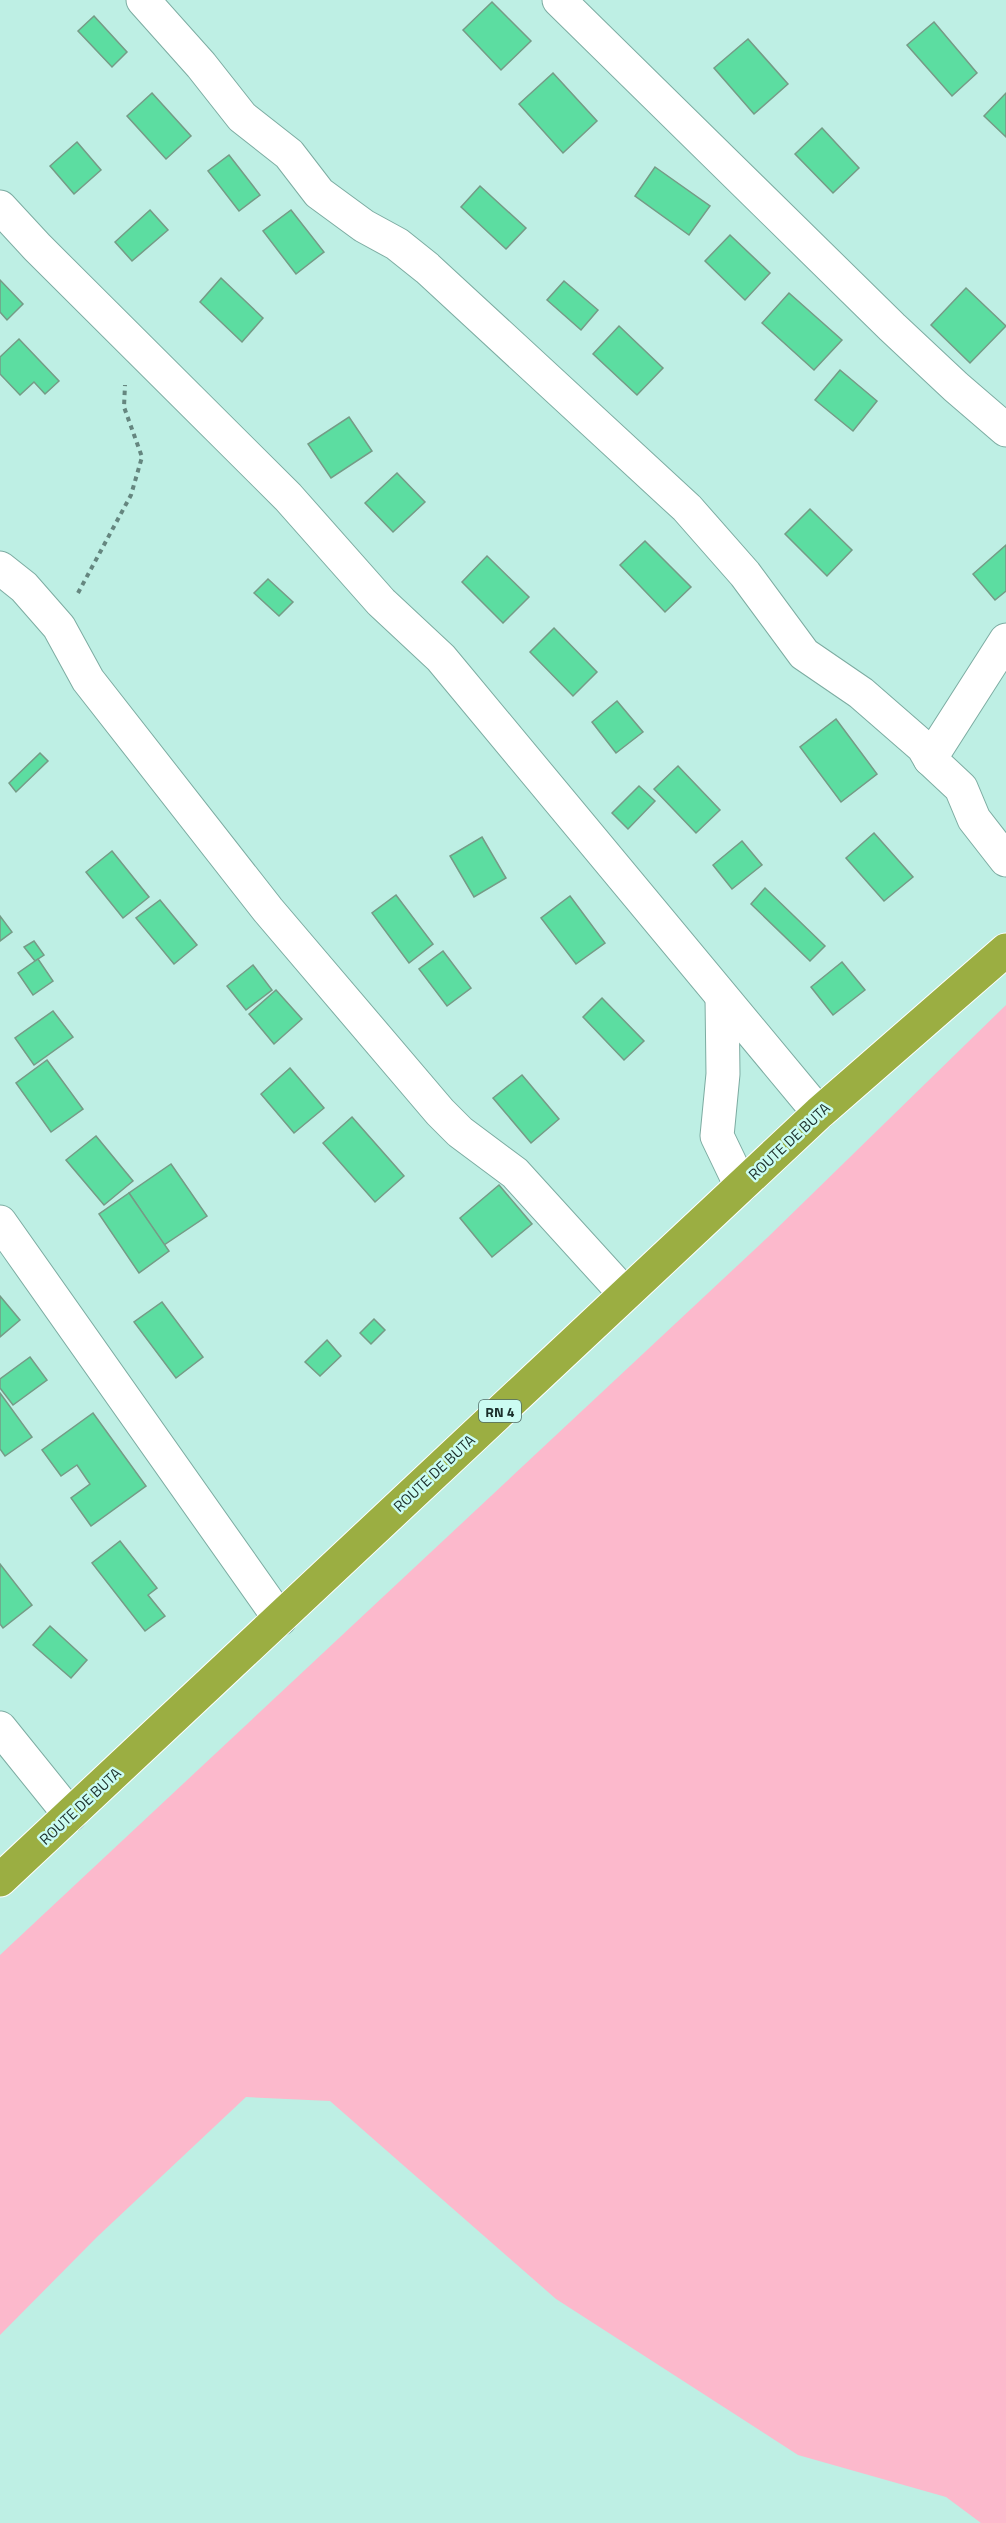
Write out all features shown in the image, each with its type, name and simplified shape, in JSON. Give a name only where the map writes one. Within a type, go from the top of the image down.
[{"type":"highway","name":"ROUTE DE BUTA","points":[[0,1880],[819,1113],[1006,950]]},
{"type":"street","points":[[143,0],[201,65],[243,117],[290,154],[319,193],[364,226],[397,244],[427,268],[687,507],[745,574],[804,654],[861,693],[923,747],[930,759],[961,788],[974,819],[1006,860]]},
{"type":"street","points":[[559,0],[892,327],[1006,430]]},
{"type":"street","points":[[0,207],[288,497],[381,603],[441,658],[819,1113]]},
{"type":"street","points":[[0,568],[24,586],[59,627],[88,680],[268,910],[433,1104],[460,1132],[515,1173],[625,1294]]},
{"type":"street","points":[[930,759],[1006,640]]},
{"type":"street","points":[[722,997],[723,1074],[717,1136],[741,1186]]},
{"type":"street","points":[[0,1222],[280,1619]]},
{"type":"street","points":[[0,1728],[70,1815]]},
{"type":"path","points":[[77,601],[78,591],[131,495],[142,457],[124,407],[124,386],[150,359]]},
{"type":"shaded area","points":[[1006,1005],[1006,2523],[981,2523],[946,2497],[798,2455],[556,2299],[330,2101],[246,2097],[97,2237],[0,2335],[0,1955],[768,1237]]},
{"type":"building","points":[[492,2],[531,41],[501,70],[463,30]]},
{"type":"building","points":[[94,16],[127,52],[112,67],[78,31]]},
{"type":"building","points":[[934,22],[977,73],[952,96],[907,45]]},
{"type":"building","points":[[748,39],[788,84],[754,114],[714,68]]},
{"type":"building","points":[[553,73],[597,121],[563,153],[519,104]]},
{"type":"building","points":[[152,93],[191,136],[166,159],[127,116]]},
{"type":"building","points":[[1006,93],[1006,137],[984,116]]},
{"type":"building","points":[[822,128],[859,168],[833,193],[795,154]]},
{"type":"building","points":[[77,142],[101,170],[74,194],[50,166]]},
{"type":"building","points":[[229,155],[260,195],[239,211],[208,171]]},
{"type":"building","points":[[655,167],[710,206],[689,235],[635,196]]},
{"type":"building","points":[[480,186],[526,228],[506,249],[461,207]]},
{"type":"building","points":[[150,210],[168,230],[132,261],[115,242]]},
{"type":"building","points":[[291,210],[324,252],[296,274],[263,231]]},
{"type":"building","points":[[730,235],[770,273],[745,300],[705,261]]},
{"type":"building","points":[[221,278],[263,318],[242,342],[200,302]]},
{"type":"building","points":[[0,280],[23,304],[7,320],[0,312]]},
{"type":"building","points":[[564,281],[598,310],[581,330],[547,300]]},
{"type":"building","points":[[966,288],[1006,326],[970,363],[931,325]]},
{"type":"building","points":[[789,293],[842,340],[814,370],[762,323]]},
{"type":"building","points":[[619,326],[663,368],[637,395],[593,354]]},
{"type":"building","points":[[19,339],[59,381],[45,394],[34,382],[20,395],[0,374],[0,357]]},
{"type":"building","points":[[840,370],[877,401],[853,431],[815,400]]},
{"type":"building","points":[[349,417],[372,451],[331,478],[308,444]]},
{"type":"building","points":[[397,473],[425,502],[393,532],[365,503]]},
{"type":"building","points":[[810,509],[852,550],[827,576],[785,534]]},
{"type":"building","points":[[645,541],[691,587],[665,612],[620,565]]},
{"type":"building","points":[[1006,545],[1006,591],[995,600],[973,574]]},
{"type":"building","points":[[487,556],[529,597],[503,623],[462,582]]},
{"type":"building","points":[[268,579],[293,602],[279,616],[254,593]]},
{"type":"building","points":[[554,628],[597,672],[573,696],[530,652]]},
{"type":"building","points":[[617,701],[643,732],[616,753],[592,722]]},
{"type":"building","points":[[836,719],[877,774],[841,802],[800,747]]},
{"type":"building","points":[[40,753],[48,761],[16,792],[9,783]]},
{"type":"building","points":[[678,766],[720,810],[696,833],[654,789]]},
{"type":"building","points":[[639,786],[655,801],[628,829],[612,813]]},
{"type":"building","points":[[874,833],[913,877],[884,901],[846,858]]},
{"type":"building","points":[[482,837],[506,878],[474,897],[450,856]]},
{"type":"building","points":[[742,841],[762,865],[732,889],[713,865]]},
{"type":"building","points":[[112,851],[149,897],[123,918],[86,872]]},
{"type":"building","points":[[765,888],[825,946],[810,961],[751,904]]},
{"type":"building","points":[[396,895],[433,944],[409,963],[372,913]]},
{"type":"building","points":[[570,896],[605,943],[576,964],[541,918]]},
{"type":"building","points":[[160,900],[197,945],[174,964],[136,918]]},
{"type":"building","points":[[0,916],[12,932],[0,941]]},
{"type":"building","points":[[34,941],[44,955],[35,961],[24,947]]},
{"type":"building","points":[[443,951],[471,988],[447,1006],[419,969]]},
{"type":"building","points":[[38,959],[53,981],[33,995],[18,973]]},
{"type":"building","points":[[842,962],[865,990],[833,1015],[811,987]]},
{"type":"building","points":[[253,965],[272,990],[246,1010],[227,986]]},
{"type":"building","points":[[276,990],[302,1019],[274,1044],[249,1014]]},
{"type":"building","points":[[602,998],[644,1041],[624,1060],[583,1017]]},
{"type":"building","points":[[53,1011],[73,1037],[34,1065],[15,1038]]},
{"type":"building","points":[[47,1060],[83,1109],[51,1132],[16,1083]]},
{"type":"building","points":[[290,1068],[324,1108],[294,1133],[261,1094]]},
{"type":"building","points":[[522,1075],[559,1119],[531,1143],[493,1098]]},
{"type":"building","points":[[352,1117],[404,1176],[375,1202],[323,1143]]},
{"type":"building","points":[[96,1136],[133,1181],[104,1205],[66,1160]]},
{"type":"building","points":[[171,1164],[207,1216],[164,1245],[129,1193]]},
{"type":"building","points":[[499,1185],[532,1224],[492,1257],[460,1218]]},
{"type":"building","points":[[129,1193],[169,1251],[139,1273],[99,1214]]},
{"type":"building","points":[[0,1296],[20,1320],[0,1337]]},
{"type":"building","points":[[162,1302],[203,1357],[176,1378],[134,1322]]},
{"type":"building","points":[[374,1319],[385,1330],[371,1344],[360,1333]]},
{"type":"building","points":[[327,1340],[341,1356],[320,1376],[305,1362]]},
{"type":"building","points":[[30,1357],[47,1380],[13,1405],[0,1388],[0,1379]]},
{"type":"building","points":[[0,1393],[32,1437],[5,1456],[0,1449]]},
{"type":"building","points":[[93,1413],[146,1486],[91,1526],[71,1498],[90,1484],[77,1465],[61,1476],[42,1450]]},
{"type":"building","points":[[120,1541],[157,1588],[148,1595],[165,1616],[145,1631],[92,1563]]},
{"type":"building","points":[[0,1564],[32,1605],[3,1628],[0,1624]]},
{"type":"building","points":[[50,1626],[87,1660],[71,1678],[33,1645]]}]
